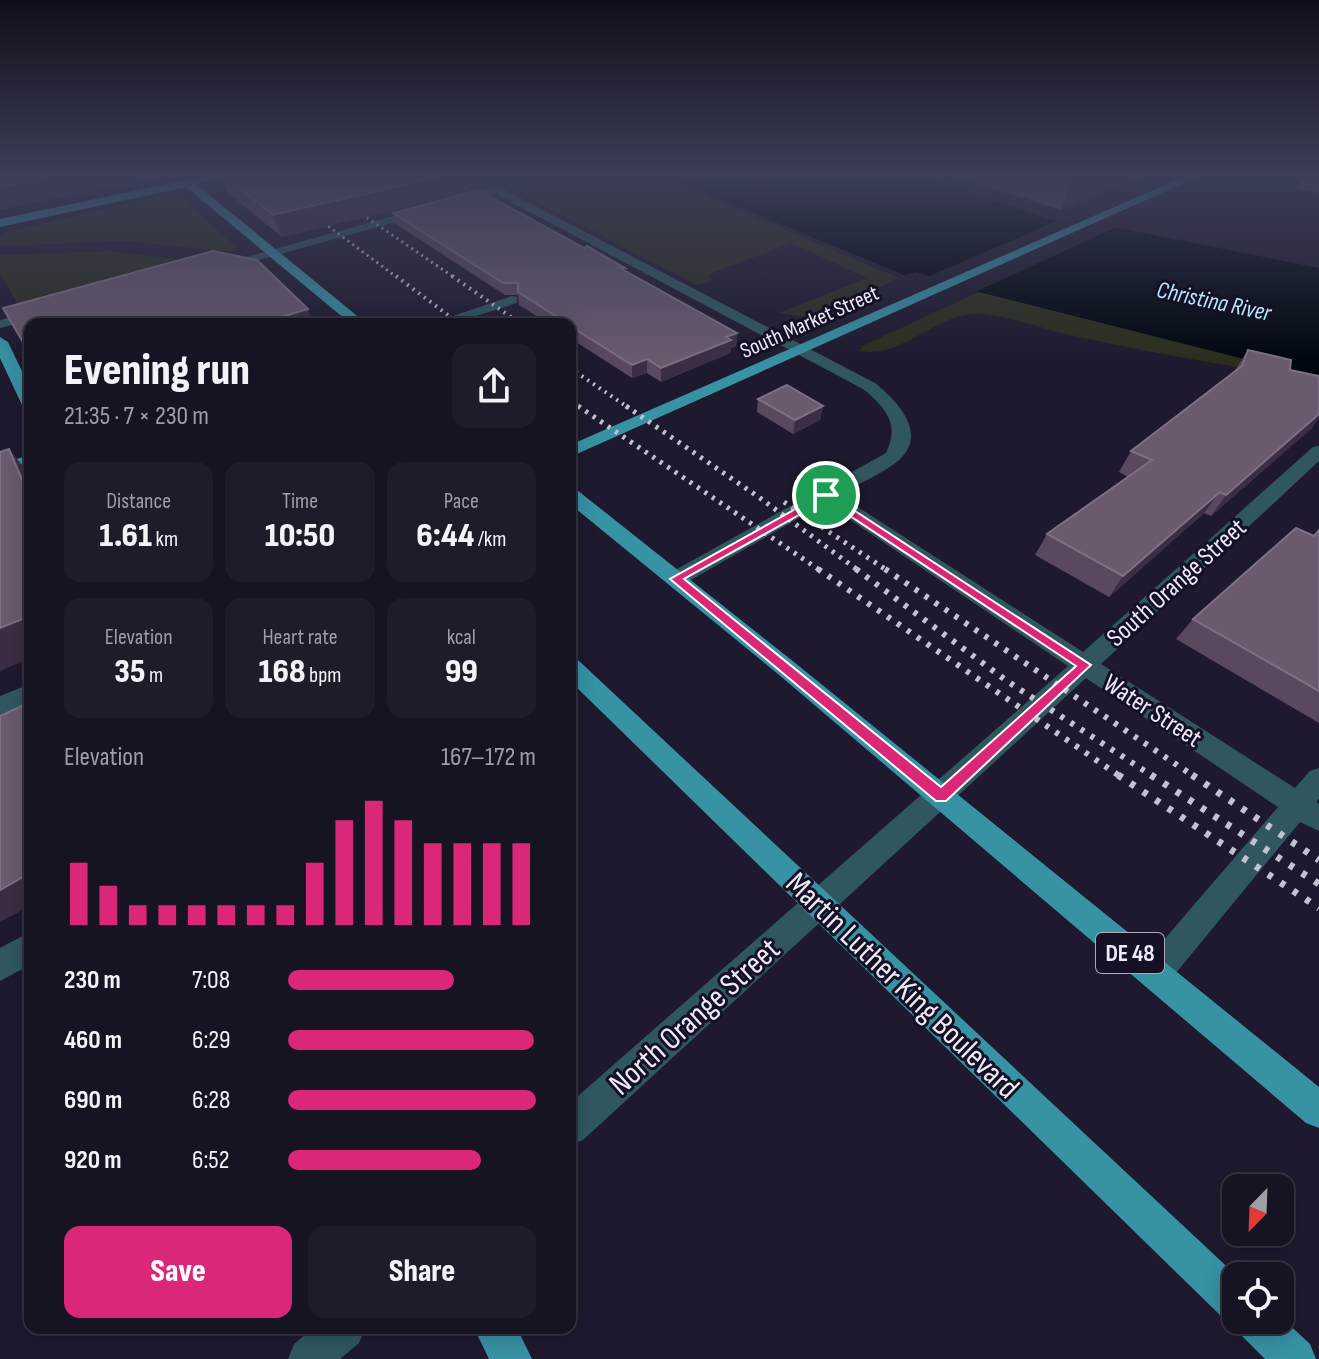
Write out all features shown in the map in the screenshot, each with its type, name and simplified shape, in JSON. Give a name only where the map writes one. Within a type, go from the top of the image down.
[{"type":"main road","points":[[252,237],[352,318]]},
{"type":"main road","name":"South Market Street","points":[[576,449],[1057,237]]},
{"type":"main road","points":[[0,342],[24,392]]},
{"type":"main road","points":[[0,470],[24,462]]},
{"type":"main road","name":"DE 48","points":[[576,499],[1319,1110]]},
{"type":"main road","name":"Martin Luther King Boulevard","points":[[576,672],[1222,1290]]},
{"type":"main road","points":[[498,1334],[511,1359]]},
{"type":"main road","points":[[1269,1334],[1295,1359]]},
{"type":"street","points":[[197,272],[327,237]]},
{"type":"street","points":[[587,237],[869,386],[888,401],[900,416],[903,432],[893,456],[676,579]]},
{"type":"street","points":[[455,318],[512,300]]},
{"type":"street","points":[[0,324],[51,311]]},
{"type":"street","name":"South Orange Street","points":[[819,905],[1319,451]]},
{"type":"street","name":"Water Street","points":[[826,495],[1309,812]]},
{"type":"street","points":[[0,707],[24,697]]},
{"type":"street","points":[[1155,974],[1309,812],[1319,779]]},
{"type":"street","name":"North Orange Street","points":[[576,1122],[819,905]]},
{"type":"street","points":[[0,965],[24,951]]},
{"type":"street","points":[[309,1359],[337,1334]]},
{"type":"green space","points":[[0,237],[225,237],[239,250],[221,251],[126,241],[0,246]]},
{"type":"green space","points":[[605,237],[803,237],[899,278],[813,318],[779,313],[867,278],[791,243],[709,274],[711,282],[697,285]]},
{"type":"green space","points":[[110,251],[185,260],[21,310],[0,273],[0,255]]},
{"type":"green space","points":[[979,292],[1319,378],[1169,355],[985,314],[968,314],[952,319],[892,348],[876,352],[860,351],[862,346]]},
{"type":"water","name":"Christina River","points":[[813,237],[1166,237],[1319,268],[1319,378],[979,292],[917,272],[904,275]]},
{"type":"pier","points":[[1019,237],[1094,237],[971,294],[925,278]]},
{"type":"building","points":[[431,237],[565,237],[584,248],[587,246],[625,268],[620,268],[737,333],[726,337],[731,340],[661,368],[647,359],[632,365],[576,330],[576,318],[559,318],[518,292],[518,283],[503,283]]},
{"type":"building","points":[[213,251],[257,260],[308,309],[278,318],[24,318],[24,344],[3,308]]},
{"type":"building","points":[[1248,350],[1291,360],[1290,370],[1319,376],[1319,414],[1226,495],[1220,492],[1123,576],[1047,534],[1152,460],[1131,451],[1242,366]]},
{"type":"building","points":[[787,385],[823,406],[795,420],[758,399]]},
{"type":"building","points":[[9,449],[24,484],[24,618],[0,628],[0,452]]},
{"type":"building","points":[[1296,528],[1314,536],[1319,530],[1319,691],[1193,619]]},
{"type":"building","points":[[24,705],[24,876],[0,890],[0,716]]},
{"type":"railway","points":[[343,237],[398,278]]},
{"type":"railway","points":[[396,237],[455,278]]},
{"type":"railway","points":[[396,276],[452,318]]},
{"type":"railway","points":[[452,276],[512,318]]},
{"type":"railway","points":[[576,372],[629,408]]},
{"type":"railway","points":[[576,405],[580,407]]},
{"type":"railway","points":[[626,406],[859,571]]},
{"type":"railway","points":[[580,407],[821,571]]},
{"type":"railway","points":[[784,502],[886,570]]},
{"type":"railway","points":[[818,569],[1120,777]]},
{"type":"railway","points":[[856,569],[1007,681],[1154,777]]},
{"type":"railway","points":[[886,570],[1195,777]]},
{"type":"railway","points":[[1151,775],[1319,884]]},
{"type":"railway","points":[[1192,775],[1319,860]]},
{"type":"railway","points":[[1120,777],[1319,908]]},
{"type":"route","points":[[826,495],[1085,665],[941,796],[676,579],[826,495]]}]
